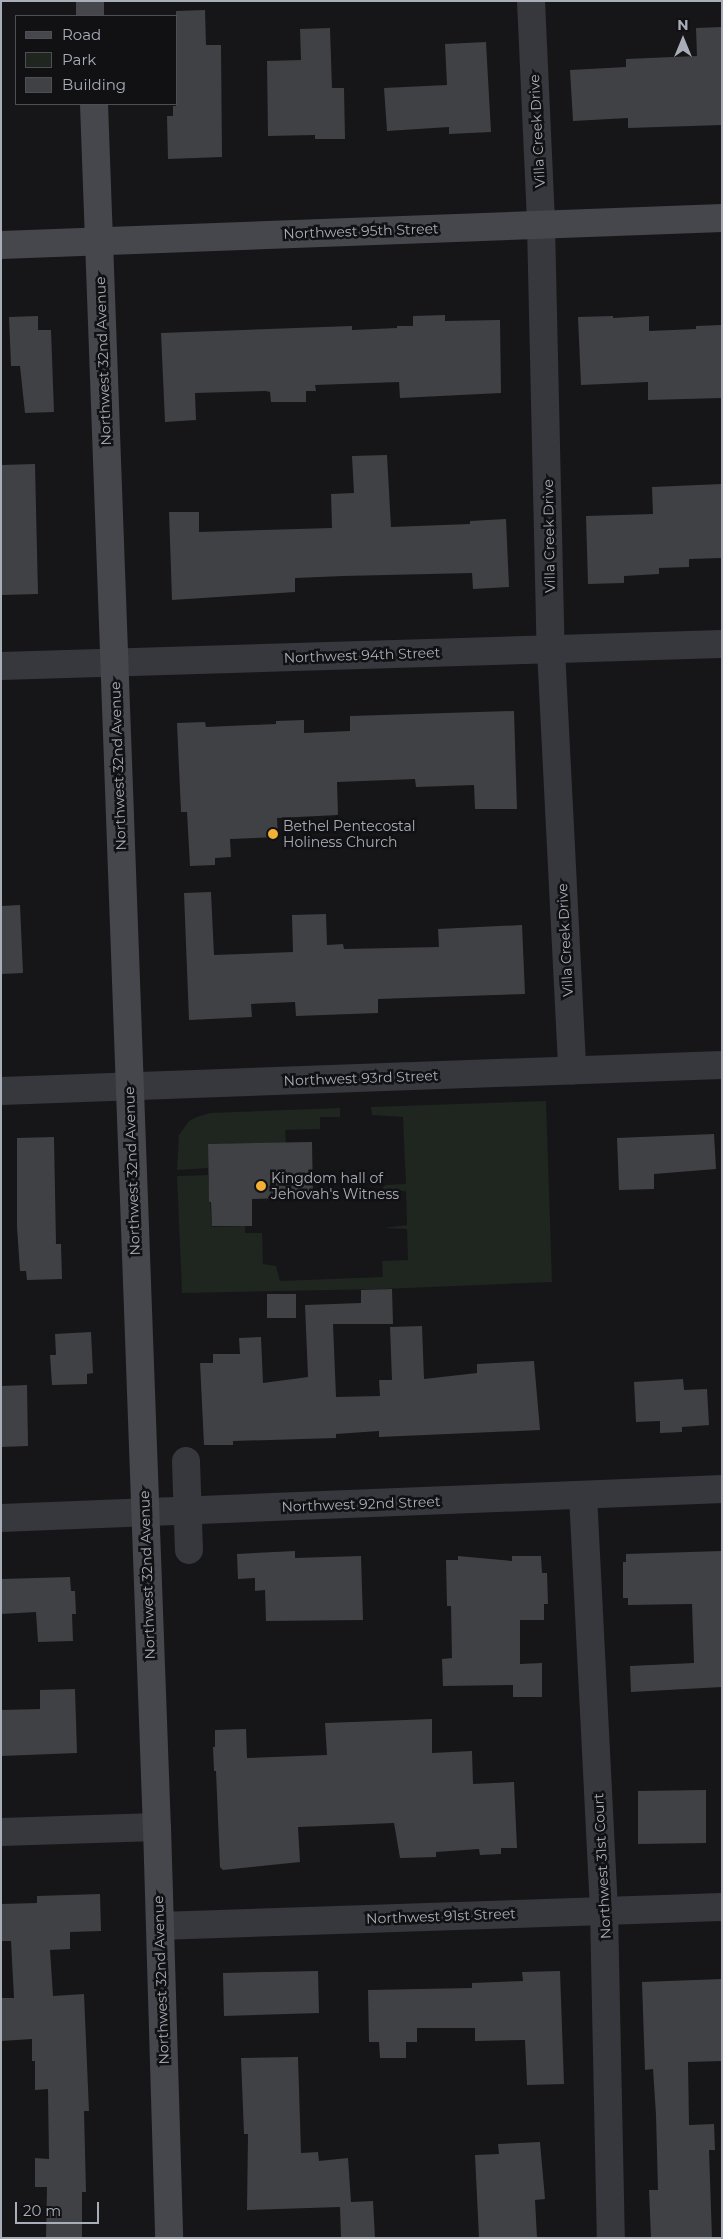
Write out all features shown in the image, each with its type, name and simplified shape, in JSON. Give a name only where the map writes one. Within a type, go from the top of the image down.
[{"type":"main road","points":[[90,1],[90,15]]},
{"type":"main road","name":"Northwest 32nd Avenue","points":[[94,105],[157,1826],[169,2238]]},
{"type":"main road","name":"Northwest 95th Street","points":[[1,245],[722,218]]},
{"type":"street","name":"Villa Creek Drive","points":[[531,1],[541,225],[552,650],[572,1070]]},
{"type":"street","name":"Northwest 94th Street","points":[[1,666],[722,644]]},
{"type":"street","name":"Northwest 93rd Street","points":[[1,1091],[722,1065]]},
{"type":"street","points":[[186,1461],[189,1550]]},
{"type":"street","name":"Northwest 92nd Street","points":[[1,1518],[722,1490]]},
{"type":"street","name":"Northwest 31st Court","points":[[584,1495],[604,1911],[611,2238]]},
{"type":"street","points":[[1,1832],[157,1826]]},
{"type":"street","name":"Northwest 91st Street","points":[[160,1926],[722,1907]]},
{"type":"green space","points":[[546,1101],[552,1282],[383,1289],[182,1293],[177,1176],[208,1175],[212,1227],[245,1226],[245,1233],[262,1233],[263,1264],[276,1266],[280,1281],[383,1277],[382,1261],[408,1260],[407,1229],[384,1228],[407,1225],[406,1191],[387,1191],[382,1188],[386,1185],[406,1184],[403,1117],[372,1115],[371,1107]]},
{"type":"green space","points":[[340,1108],[340,1117],[320,1117],[320,1129],[285,1130],[286,1143],[208,1144],[208,1168],[177,1170],[179,1135],[189,1121],[197,1117],[210,1113]]},
{"type":"building","points":[[205,10],[206,45],[221,45],[222,157],[168,159],[167,116],[173,116],[173,106],[178,105],[178,15],[176,15],[176,11]]},
{"type":"building","points":[[722,27],[722,125],[628,128],[628,118],[573,121],[570,70],[626,67],[626,59],[697,56],[696,28]]},
{"type":"building","points":[[330,28],[332,88],[344,88],[345,139],[315,139],[315,135],[268,136],[267,61],[301,60],[300,29]]},
{"type":"building","points":[[486,42],[491,132],[449,134],[449,127],[387,131],[384,88],[447,85],[445,44]]},
{"type":"building","points":[[445,315],[445,321],[500,320],[501,393],[400,398],[399,382],[315,385],[316,391],[306,391],[306,402],[271,402],[270,392],[266,391],[195,393],[196,420],[165,422],[161,333],[352,326],[352,330],[397,328],[397,326],[413,326],[413,316]]},
{"type":"building","points":[[38,316],[38,330],[51,330],[54,412],[25,413],[20,366],[11,366],[9,317]]},
{"type":"building","points":[[613,316],[613,318],[649,316],[649,331],[696,329],[696,326],[722,325],[722,398],[648,400],[648,382],[581,385],[578,317]]},
{"type":"building","points":[[387,455],[391,527],[470,524],[470,521],[506,519],[509,587],[473,589],[472,573],[343,576],[295,578],[295,592],[172,600],[169,512],[199,512],[199,532],[332,528],[331,494],[354,493],[352,456]]},
{"type":"building","points":[[35,464],[38,594],[1,595],[1,465]]},
{"type":"building","points":[[722,484],[722,558],[689,559],[689,567],[659,568],[659,574],[624,576],[624,583],[588,584],[586,516],[653,514],[652,487]]},
{"type":"building","points":[[514,711],[517,809],[475,809],[474,785],[416,787],[415,779],[337,782],[338,815],[277,818],[278,837],[230,839],[231,857],[215,858],[215,865],[190,866],[187,812],[181,812],[177,723],[205,722],[206,727],[276,724],[276,721],[304,720],[304,733],[350,731],[350,716]]},
{"type":"building","points":[[211,892],[214,955],[293,952],[292,915],[326,914],[327,945],[343,944],[344,949],[439,947],[438,929],[522,925],[525,994],[378,999],[378,1013],[296,1016],[295,1002],[251,1004],[252,1017],[189,1020],[184,893]]},
{"type":"building","points":[[20,905],[23,973],[1,974],[1,906]]},
{"type":"building","points":[[714,1134],[716,1169],[654,1174],[654,1189],[619,1190],[617,1138]]},
{"type":"building","points":[[54,1137],[56,1244],[61,1244],[62,1279],[27,1280],[26,1271],[20,1271],[17,1227],[17,1138]]},
{"type":"building","name":"Kingdom hall of Jehovah's Witness","points":[[312,1142],[313,1197],[252,1199],[252,1226],[212,1226],[211,1202],[209,1202],[208,1144]]},
{"type":"building","points":[[392,1289],[393,1324],[333,1324],[336,1397],[380,1396],[379,1380],[392,1380],[390,1327],[422,1326],[424,1379],[477,1373],[477,1364],[534,1361],[540,1430],[379,1437],[379,1431],[336,1434],[336,1438],[233,1441],[233,1445],[204,1445],[200,1363],[213,1363],[213,1354],[240,1354],[239,1338],[261,1337],[263,1383],[308,1377],[305,1305],[361,1303],[361,1290]]},
{"type":"building","points":[[267,1294],[296,1294],[296,1318],[267,1318]]},
{"type":"building","points":[[91,1332],[93,1373],[87,1374],[87,1384],[52,1385],[50,1355],[56,1355],[55,1334]]},
{"type":"building","points":[[683,1379],[684,1390],[707,1389],[709,1425],[682,1427],[682,1432],[660,1433],[660,1421],[636,1422],[634,1382]]},
{"type":"building","points":[[27,1385],[28,1446],[1,1447],[1,1386]]},
{"type":"building","points":[[295,1551],[295,1558],[361,1556],[363,1620],[266,1621],[265,1590],[255,1591],[255,1578],[238,1579],[237,1554]]},
{"type":"building","points":[[722,1551],[722,1687],[631,1692],[630,1666],[694,1663],[692,1604],[628,1605],[628,1598],[623,1598],[623,1562],[626,1562],[626,1554]]},
{"type":"building","points":[[458,1556],[512,1561],[512,1556],[541,1556],[542,1573],[547,1573],[548,1604],[544,1604],[544,1620],[520,1620],[520,1664],[542,1663],[542,1697],[513,1697],[513,1685],[443,1686],[442,1659],[452,1658],[451,1606],[447,1606],[446,1560],[458,1560]]},
{"type":"building","points":[[70,1577],[71,1591],[75,1591],[76,1614],[72,1614],[73,1641],[38,1642],[36,1612],[1,1614],[1,1579]]},
{"type":"building","points":[[75,1689],[77,1753],[1,1756],[1,1710],[40,1709],[40,1690]]},
{"type":"building","points":[[432,1719],[432,1753],[472,1751],[473,1784],[514,1782],[517,1848],[501,1848],[501,1854],[480,1855],[479,1849],[436,1852],[436,1857],[400,1858],[394,1823],[298,1827],[300,1862],[223,1870],[220,1867],[216,1771],[214,1771],[213,1747],[215,1747],[215,1730],[246,1729],[247,1758],[327,1755],[325,1723]]},
{"type":"building","points":[[706,1790],[706,1843],[638,1844],[638,1791]]},
{"type":"building","points":[[100,1894],[101,1931],[70,1932],[70,1949],[50,1950],[53,1996],[84,1994],[89,2111],[84,2111],[86,2192],[82,2192],[82,2238],[46,2238],[47,2187],[35,2187],[35,2158],[49,2159],[48,2089],[35,2090],[35,2061],[32,2061],[32,2039],[1,2041],[1,1998],[14,1998],[11,1941],[1,1941],[1,1904],[37,1903],[37,1896]]},
{"type":"building","points":[[318,1971],[319,2013],[224,2016],[223,1973]]},
{"type":"building","points":[[560,1971],[564,2084],[527,2085],[525,2040],[475,2041],[475,2028],[417,2028],[417,2042],[406,2042],[406,2058],[380,2058],[379,2042],[369,2042],[368,1990],[472,1988],[472,1983],[523,1981],[522,1972]]},
{"type":"building","points":[[722,1979],[722,2061],[688,2062],[689,2125],[714,2124],[715,2150],[709,2150],[712,2238],[651,2238],[649,2190],[658,2190],[656,2115],[653,2069],[645,2070],[642,1982]]},
{"type":"building","points":[[298,2057],[301,2153],[318,2152],[319,2161],[348,2158],[351,2202],[373,2201],[375,2238],[341,2238],[340,2207],[247,2210],[248,2134],[244,2134],[241,2058]]},
{"type":"building","points":[[540,2142],[545,2199],[535,2200],[537,2238],[479,2238],[475,2155],[499,2154],[498,2144]]},
{"type":"place","name":"Bethel Pentecostal Holiness Church","points":[[273,834]]},
{"type":"place","name":"Kingdom hall of Jehovah's Witness","points":[[261,1186]]}]
